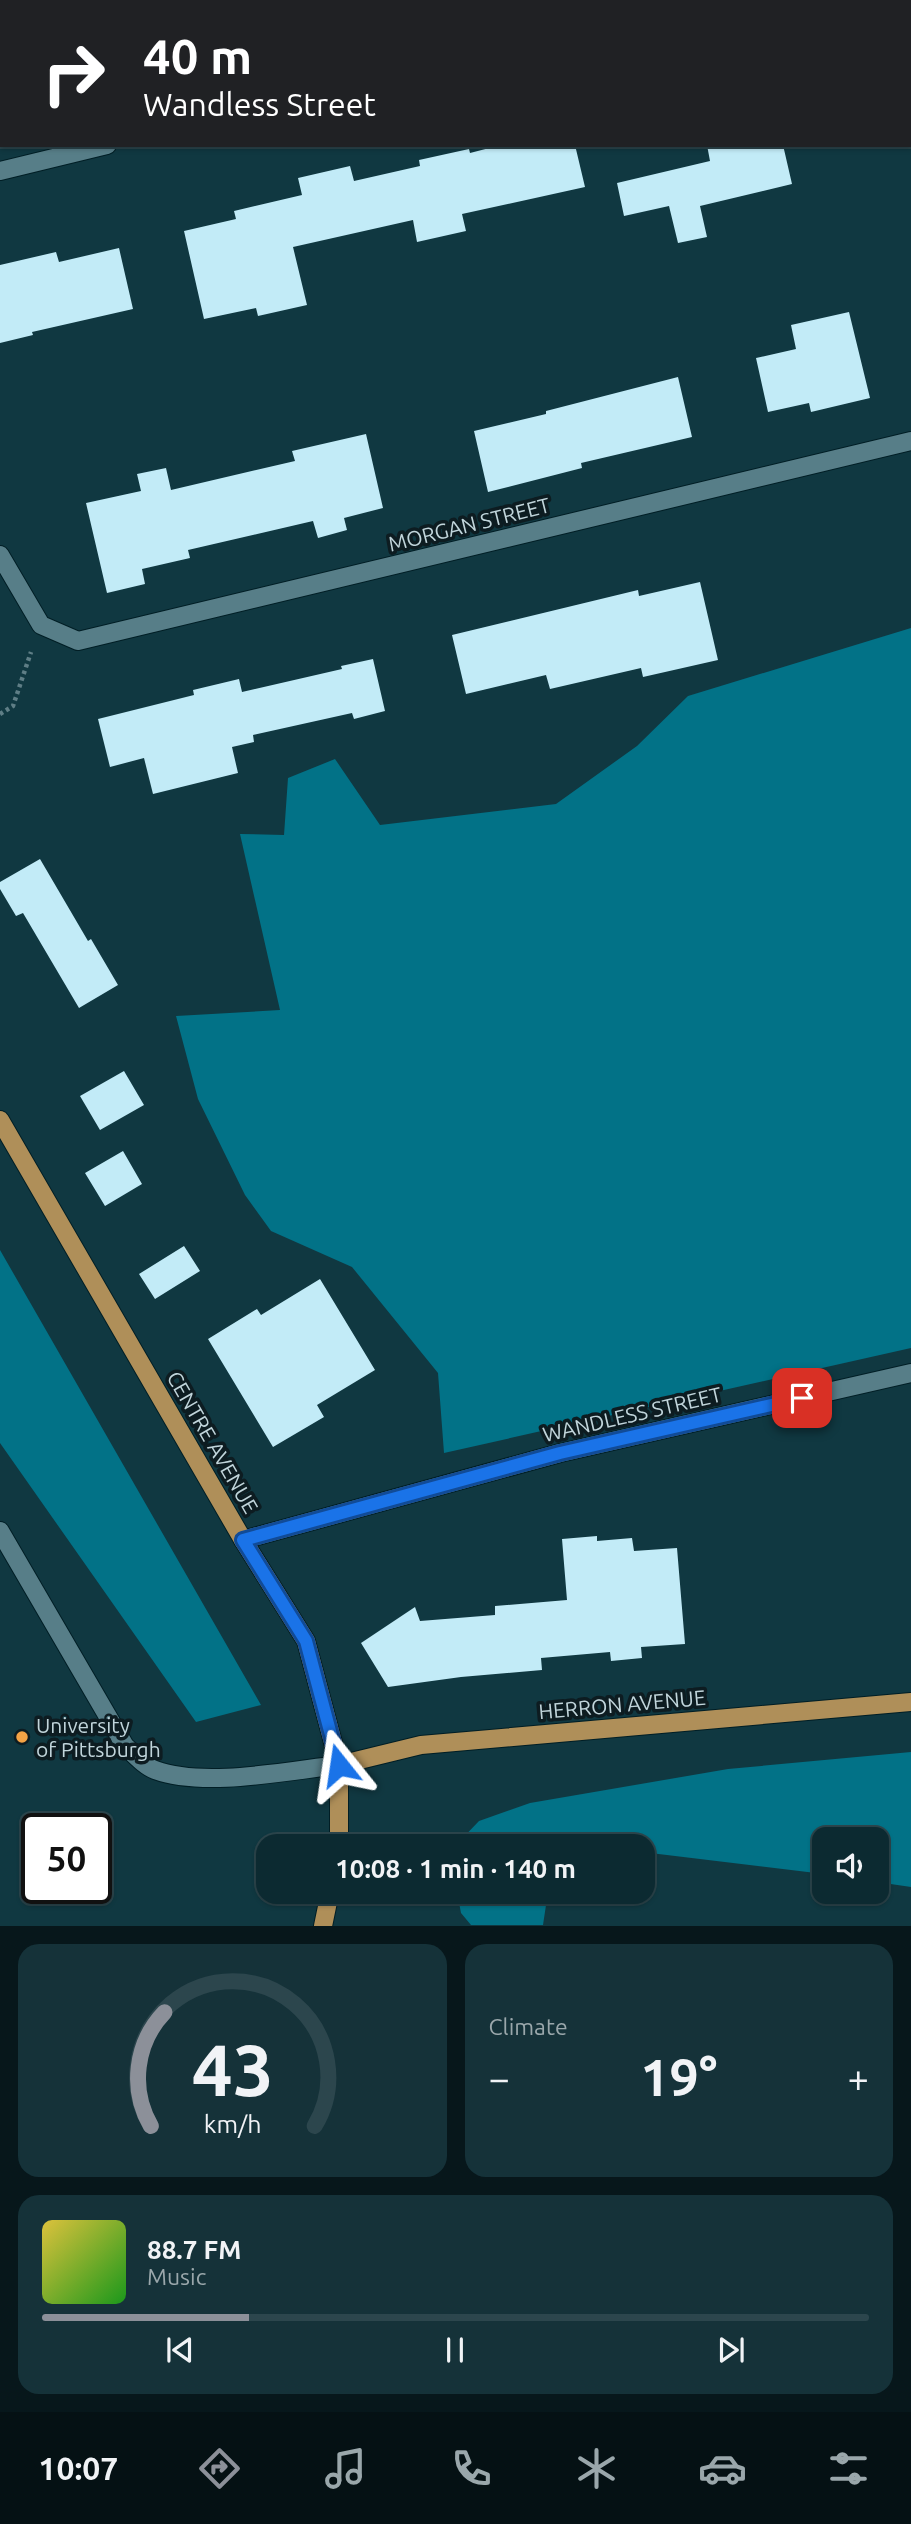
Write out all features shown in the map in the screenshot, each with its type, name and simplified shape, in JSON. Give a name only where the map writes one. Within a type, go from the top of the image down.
[{"type":"main road","name":"CENTRE AVENUE","points":[[0,1120],[243,1540],[306,1641],[339,1765],[339,1834]]},
{"type":"main road","name":"HERRON AVENUE","points":[[339,1765],[421,1745],[911,1702]]},
{"type":"main road","points":[[323,1926],[328,1904]]},
{"type":"street","points":[[0,171],[99,147]]},
{"type":"street","name":"MORGAN STREET","points":[[41,625],[78,641],[911,441]]},
{"type":"street","points":[[0,555],[41,625]]},
{"type":"street","name":"WANDLESS STREET","points":[[243,1540],[560,1453],[911,1373]]},
{"type":"street","points":[[0,1531],[125,1746],[152,1769],[181,1776],[226,1777],[339,1765]]},
{"type":"path","points":[[0,715],[13,706],[41,625]]},
{"type":"shaded area","points":[[911,628],[911,1348],[444,1453],[438,1373],[352,1267],[271,1231],[245,1195],[198,1099],[176,1016],[280,1010],[240,834],[284,835],[288,778],[335,759],[380,825],[556,804],[637,746],[688,696]]},
{"type":"shaded area","points":[[0,1250],[261,1705],[196,1722],[0,1443]]},
{"type":"shaded area","points":[[911,1752],[911,1887],[889,1884],[889,1827],[812,1827],[812,1873],[655,1854],[655,1834],[467,1834],[479,1821],[530,1803],[728,1769]]},
{"type":"shaded area","points":[[459,1904],[546,1904],[543,1925],[471,1925],[461,1913]]},
{"type":"building","points":[[493,147],[575,147],[585,187],[462,214],[466,231],[417,242],[413,220],[293,247],[307,305],[258,316],[256,308],[204,319],[184,231],[236,219],[234,211],[302,195],[298,178],[350,166],[354,181],[420,166],[419,160],[469,149],[470,153]]},
{"type":"building","points":[[707,147],[783,147],[792,184],[700,206],[707,237],[678,243],[669,206],[624,216],[617,183],[710,161]]},
{"type":"building","points":[[119,248],[133,309],[32,332],[33,335],[0,343],[0,265],[56,252],[59,262]]},
{"type":"building","points":[[849,312],[870,398],[811,412],[809,403],[768,412],[756,358],[796,349],[791,325]]},
{"type":"building","points":[[678,377],[692,437],[581,463],[582,468],[488,492],[474,431]]},
{"type":"building","points":[[366,434],[383,508],[344,518],[347,530],[318,538],[313,521],[188,550],[190,558],[142,569],[145,584],[107,593],[86,503],[141,491],[137,474],[166,468],[171,490],[295,461],[292,451]]},
{"type":"building","points":[[700,582],[718,660],[643,677],[641,668],[550,689],[546,675],[466,694],[452,635],[638,590],[639,596]]},
{"type":"building","points":[[373,659],[385,711],[354,719],[352,713],[253,735],[254,742],[232,747],[238,773],[153,794],[144,758],[110,767],[98,719],[194,695],[193,690],[239,679],[242,692],[342,669],[341,666]]},
{"type":"building","points":[[40,859],[88,941],[91,939],[118,985],[79,1008],[23,913],[16,916],[0,889],[0,882]]},
{"type":"building","points":[[124,1071],[144,1105],[100,1130],[80,1096]]},
{"type":"building","points":[[123,1151],[142,1184],[105,1206],[85,1173]]},
{"type":"building","points":[[184,1246],[200,1271],[155,1299],[139,1274]]},
{"type":"building","points":[[320,1279],[375,1370],[317,1405],[324,1417],[273,1447],[208,1339],[257,1309],[261,1315]]},
{"type":"building","points":[[597,1536],[597,1541],[632,1538],[634,1551],[677,1548],[685,1644],[641,1647],[642,1658],[611,1661],[610,1652],[541,1658],[542,1670],[388,1687],[361,1643],[415,1607],[420,1621],[495,1615],[495,1606],[567,1600],[562,1539]]},
{"type":"place","name":"University of Pittsburgh","points":[[22,1737]]},
{"type":"route","points":[[339,1765],[306,1641],[243,1540],[560,1453],[802,1398]]}]
